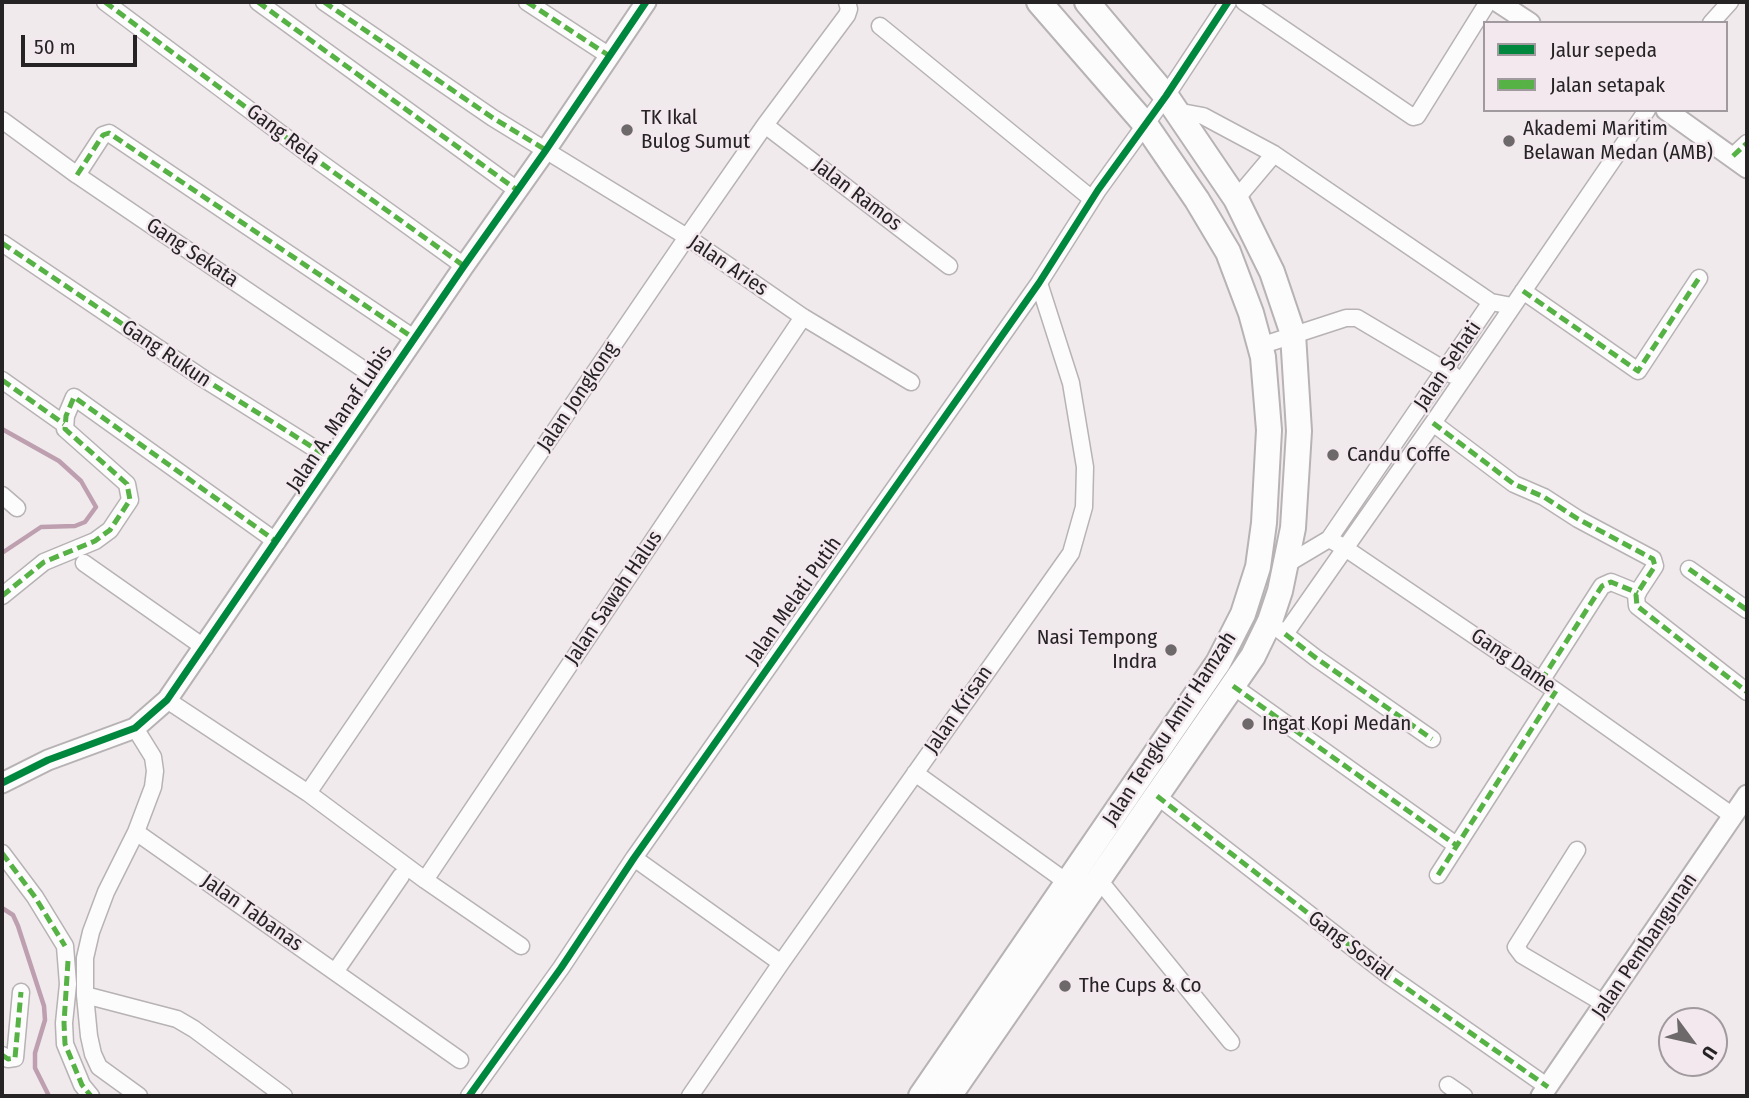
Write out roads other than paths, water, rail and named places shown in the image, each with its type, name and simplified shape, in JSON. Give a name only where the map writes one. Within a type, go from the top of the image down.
[{"type":"main road","name":"Jalan Tengku Amir Hamzah","points":[[949,1096],[1085,887],[1219,663],[1243,614],[1258,567],[1264,523],[1269,430],[1260,346],[1251,313],[1228,252],[1197,200],[1145,124],[1039,2]]},
{"type":"main road","name":"Jalan Tengku Amir Hamzah","points":[[921,1096],[1157,796],[1253,656],[1277,628],[1293,528],[1299,431],[1293,334],[1272,272],[1236,199],[1171,104],[1087,2]]},
{"type":"street","name":"Gang Rela","points":[[105,2],[464,266]]},
{"type":"street","points":[[258,2],[517,190]]},
{"type":"street","name":"Jalan Aries","points":[[324,2],[493,118],[687,237],[803,317],[911,382]]},
{"type":"street","points":[[527,2],[608,55]]},
{"type":"street","name":"Jalan A. Manaf Lubis","points":[[2,783],[48,760],[135,728],[167,700],[646,2]]},
{"type":"street","name":"Jalan Jongkong","points":[[307,793],[687,237],[765,125],[847,15],[847,2]]},
{"type":"street","name":"Jalan Melati Putih","points":[[469,1096],[1039,283],[1091,199],[1145,124],[1171,104],[1228,2]]},
{"type":"street","points":[[1244,2],[1413,117],[1417,116],[1488,2]]},
{"type":"street","points":[[1498,2],[1527,21]]},
{"type":"street","points":[[1713,21],[1730,2]]},
{"type":"street","points":[[880,26],[1091,199]]},
{"type":"street","points":[[1171,104],[1203,116],[1274,154],[1491,302]]},
{"type":"street","points":[[1432,739],[1277,628],[1345,548],[1646,112]]},
{"type":"street","points":[[1669,112],[1742,156]]},
{"type":"street","name":"Gang Sekata","points":[[2,120],[78,175],[385,384]]},
{"type":"street","name":"Jalan Ramos","points":[[765,125],[949,265]]},
{"type":"street","points":[[78,175],[103,135],[109,133],[415,339]]},
{"type":"street","points":[[1236,199],[1274,154]]},
{"type":"street","name":"Gang Rukun","points":[[2,243],[204,379],[333,460]]},
{"type":"street","points":[[1523,291],[1638,371],[1699,278]]},
{"type":"street","name":"Jalan Krisan","points":[[690,1096],[1071,553],[1084,506],[1085,467],[1071,383],[1039,283]]},
{"type":"street","name":"Jalan Sehati","points":[[1329,539],[1491,302],[1512,306]]},
{"type":"street","name":"Jalan Sawah Halus","points":[[425,880],[803,317]]},
{"type":"street","points":[[1260,346],[1346,318],[1357,318],[1461,380]]},
{"type":"street","points":[[2,380],[64,424],[67,432],[127,484],[130,500],[110,530],[95,541],[44,562],[2,596]]},
{"type":"street","points":[[64,424],[74,397],[277,541]]},
{"type":"street","points":[[1433,424],[1514,484],[1544,497],[1578,519],[1653,559],[1654,566],[1638,593],[1636,602],[1642,610],[1747,692]]},
{"type":"street","points":[[1387,455],[1403,466]]},
{"type":"street","points":[[2,495],[17,508]]},
{"type":"street","points":[[1287,564],[1329,539]]},
{"type":"street","name":"Gang Dame","points":[[1329,539],[1542,681],[1733,816]]},
{"type":"street","points":[[85,563],[205,648]]},
{"type":"street","points":[[1689,569],[1747,610]]},
{"type":"street","points":[[1542,681],[1602,586],[1611,582],[1638,593]]},
{"type":"street","points":[[1233,686],[1455,845]]},
{"type":"street","points":[[1438,875],[1556,691]]},
{"type":"street","points":[[167,700],[307,793],[425,880],[521,946]]},
{"type":"street","points":[[135,728],[153,757],[153,787],[91,932],[85,958],[85,995],[89,1036],[99,1067],[139,1096]]},
{"type":"street","points":[[915,773],[1085,887],[1231,1042]]},
{"type":"street","name":"Jalan Pembangunan","points":[[1545,1092],[1747,795]]},
{"type":"street","name":"Gang Sosial","points":[[1157,796],[1389,976],[1545,1092]]},
{"type":"street","name":"Jalan Tabanas","points":[[136,832],[460,1060]]},
{"type":"street","points":[[1577,850],[1516,947],[1522,955],[1605,1004]]},
{"type":"street","points":[[2,853],[65,946],[68,984],[65,1044],[72,1066],[91,1096]]},
{"type":"street","points":[[634,858],[781,963]]},
{"type":"street","points":[[335,972],[401,876]]},
{"type":"street","points":[[2,1055],[8,1059],[15,1058],[21,992]]},
{"type":"street","points":[[85,995],[177,1019],[194,1028],[284,1096]]},
{"type":"street","points":[[1448,1085],[1464,1096]]},
{"type":"waterway","points":[[2,429],[59,461],[81,481],[96,507],[85,522],[75,526],[41,527],[2,553]]},
{"type":"waterway","points":[[2,908],[13,915],[18,926],[44,1006],[45,1020],[35,1053],[35,1068],[49,1096]]},
{"type":"place","name":"TK Ikal Bulog Sumut","points":[[627,130]]},
{"type":"place","name":"Akademi Maritim Belawan Medan (AMB)","points":[[1509,141]]},
{"type":"place","name":"Candu Coffe","points":[[1333,455]]},
{"type":"place","name":"Nasi Tempong Indra","points":[[1171,650]]},
{"type":"place","name":"Ingat Kopi Medan","points":[[1248,724]]},
{"type":"place","name":"The Cups & Co","points":[[1065,986]]}]
